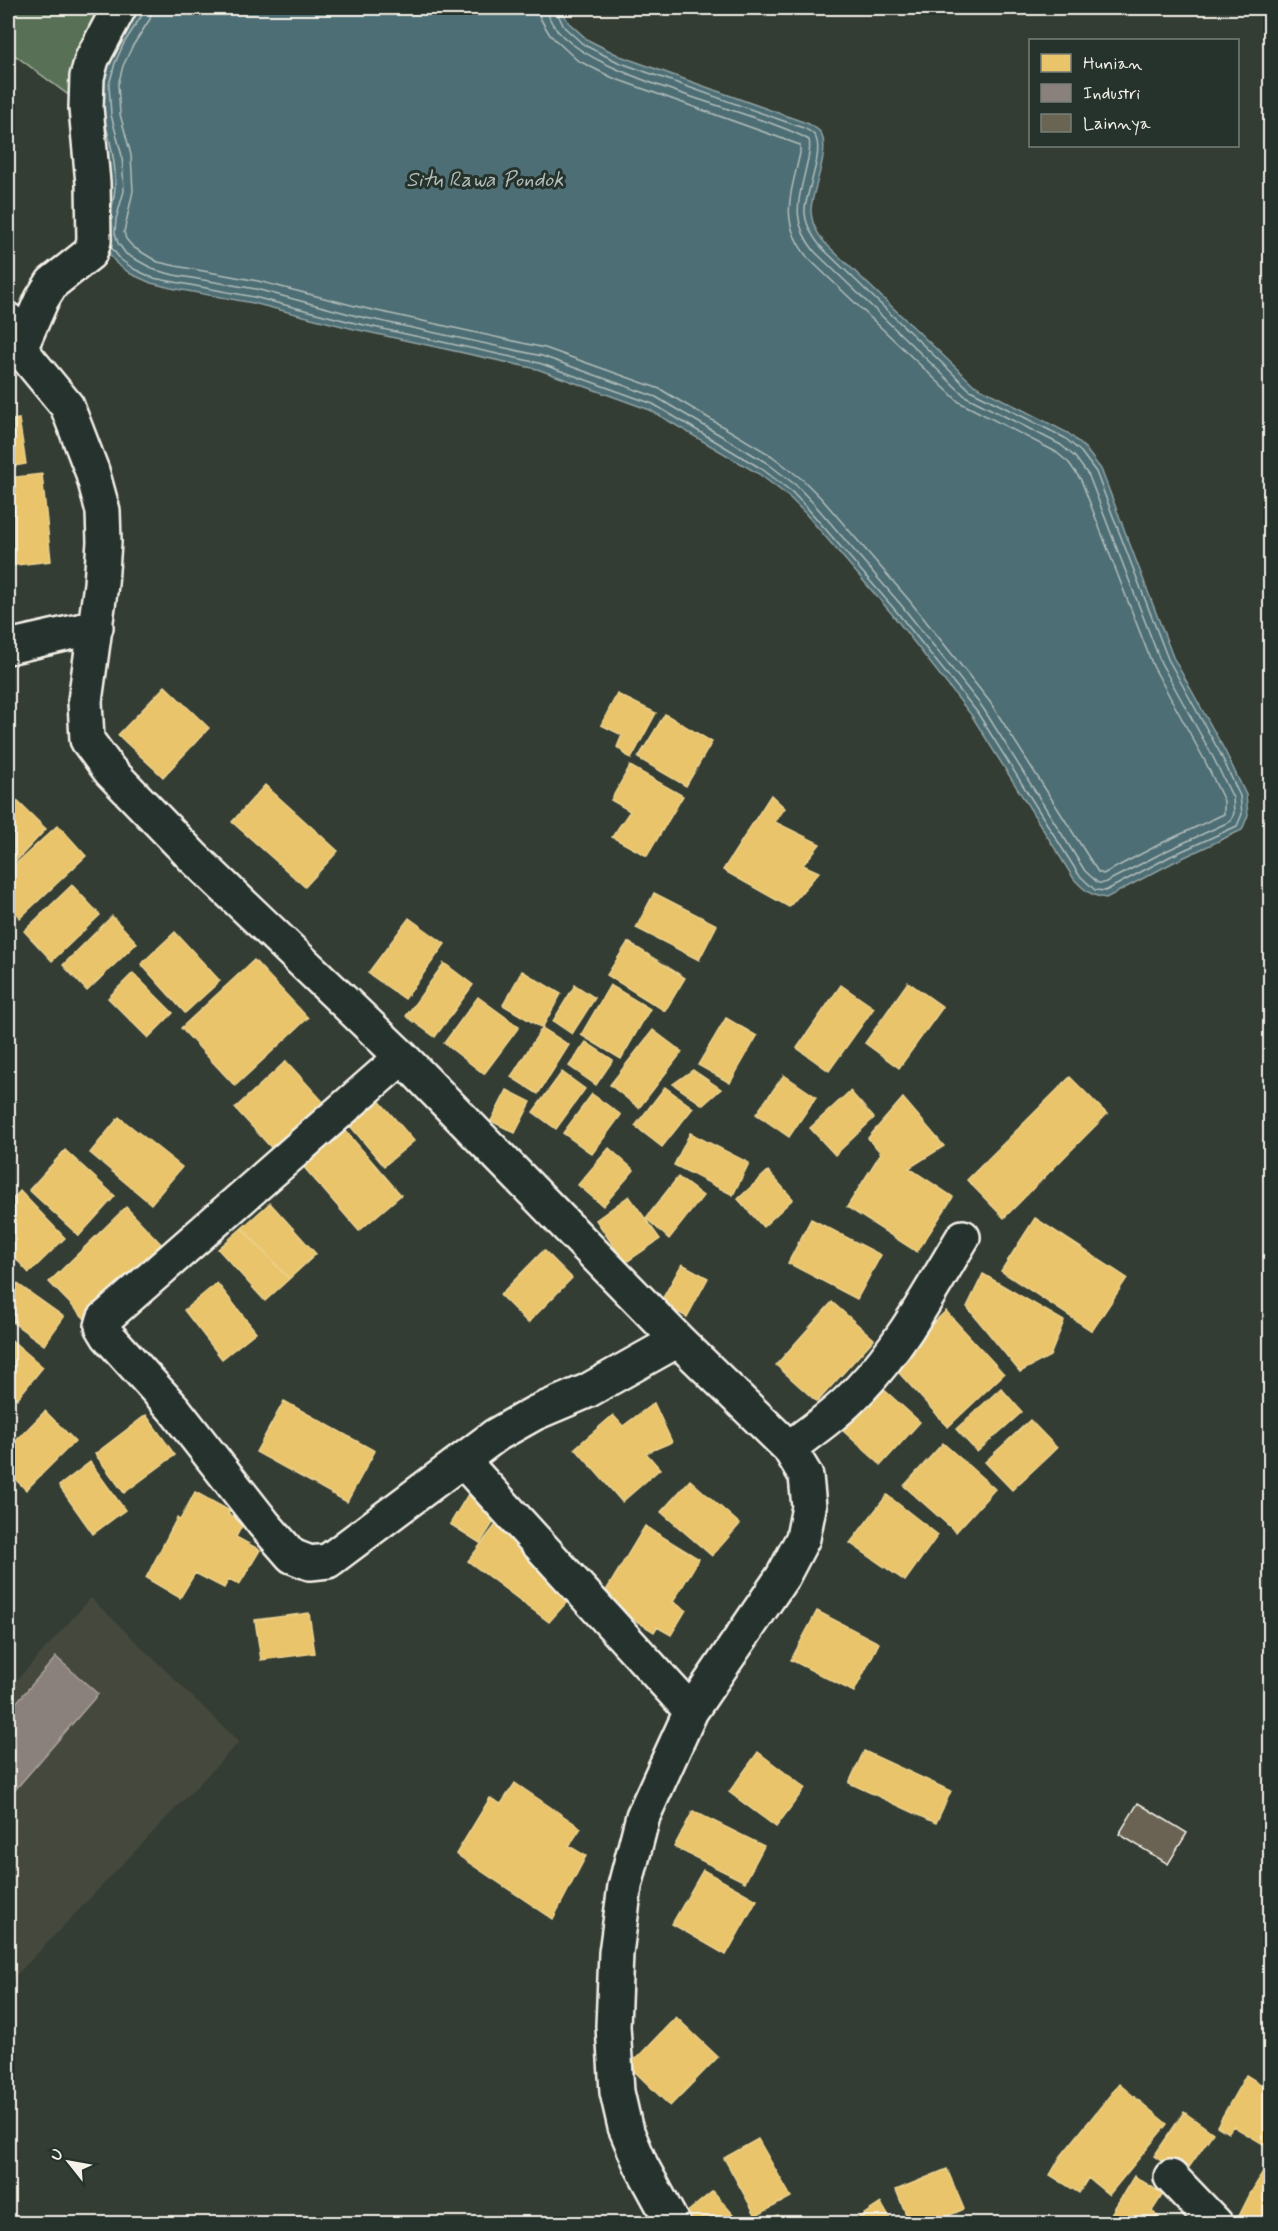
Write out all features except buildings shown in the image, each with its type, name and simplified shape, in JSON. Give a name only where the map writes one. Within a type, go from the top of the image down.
[{"type":"street","points":[[119,8],[92,59],[86,83],[93,183],[94,241],[90,253],[52,283],[14,335],[67,406],[92,471],[103,511],[104,542],[96,627],[85,701],[87,740],[110,771],[194,858],[402,1057],[678,1340],[789,1448],[806,1476],[809,1507],[803,1538],[783,1576],[691,1711],[643,1816],[625,1886],[616,1953],[613,2026],[617,2092],[625,2127],[641,2164],[673,2223]]},
{"type":"street","points":[[8,647],[96,627]]},
{"type":"street","points":[[402,1057],[104,1319],[102,1326],[108,1336],[174,1409],[264,1524],[292,1556],[310,1563],[328,1561],[496,1435],[535,1413],[587,1391],[678,1340]]},
{"type":"street","points":[[789,1448],[829,1418],[859,1390],[880,1365],[914,1318],[963,1237]]},
{"type":"street","points":[[463,1461],[691,1711]]},
{"type":"street","points":[[1171,2177],[1216,2223]]},
{"type":"shaded area","points":[[91,1598],[239,1742],[8,1984],[8,1690]]},
{"type":"green space","points":[[8,8],[131,8],[98,117],[8,50]]},
{"type":"water","name":"Situ Rawa Pondok","points":[[131,8],[560,8],[569,23],[588,40],[620,56],[809,124],[816,129],[823,139],[824,148],[811,214],[815,228],[825,243],[974,385],[1068,433],[1085,448],[1101,469],[1173,657],[1225,751],[1246,795],[1248,815],[1242,830],[1106,898],[1092,894],[1074,879],[972,716],[892,614],[805,513],[788,496],[759,474],[650,410],[537,369],[354,329],[253,303],[151,283],[131,274],[117,264],[105,249],[103,216],[111,192],[108,157],[98,117],[102,59]]}]
